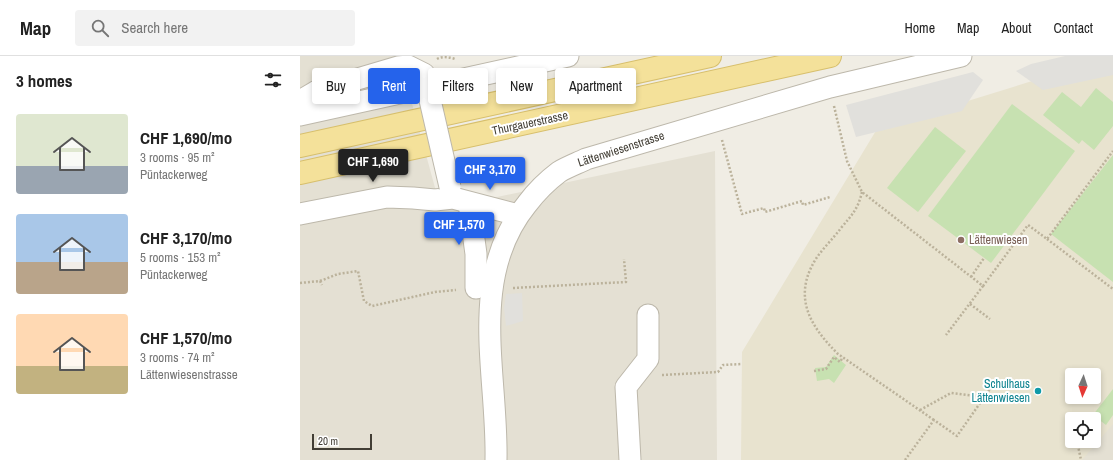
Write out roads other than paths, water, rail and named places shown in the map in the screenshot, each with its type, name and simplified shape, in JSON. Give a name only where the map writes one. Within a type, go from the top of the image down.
[{"type":"main road","points":[[300,146],[710,56]]},
{"type":"main road","name":"Thurgauerstrasse","points":[[300,173],[830,56]]},
{"type":"street","points":[[300,115],[568,56]]},
{"type":"street","name":"Lättenwiesenstrasse","points":[[502,459],[489,306],[494,276],[502,245],[518,215],[539,189],[560,172],[586,159],[830,87],[961,56]]},
{"type":"street","points":[[308,96],[398,67],[408,66],[424,74],[457,196],[476,254],[476,288]]},
{"type":"street","points":[[300,214],[387,197],[435,200],[457,196],[518,215]]},
{"type":"street","points":[[630,460],[626,387],[648,359],[648,314]]},
{"type":"place","name":"Lättenwiesen","points":[[961,240]]},
{"type":"place","name":"Schulhaus Lättenwiesen","points":[[1038,391]]}]
